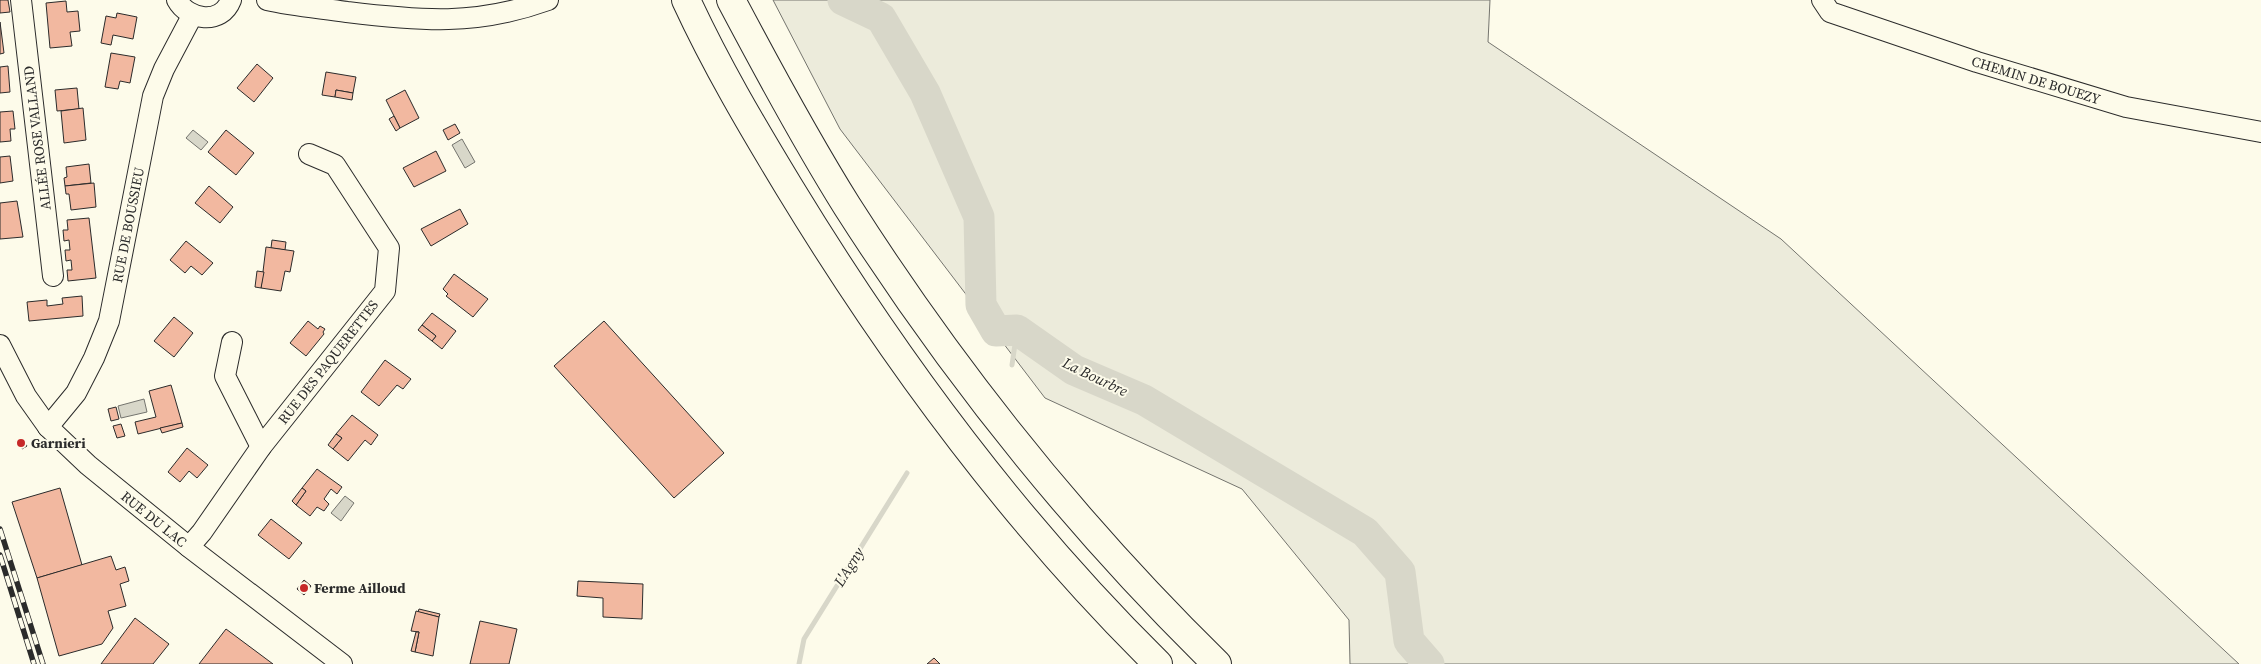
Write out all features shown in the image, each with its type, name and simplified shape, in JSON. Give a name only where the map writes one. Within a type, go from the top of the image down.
[{"type":"highway","points":[[686,0],[748,119],[820,238],[863,304],[921,384],[1008,496],[1082,584],[1158,664]]},
{"type":"highway","points":[[731,0],[778,90],[847,205],[950,357],[1004,427],[1110,554],[1167,615],[1217,664]]},
{"type":"street","name":"ALLÉE ROSE VALLAND","points":[[21,0],[53,276]]},
{"type":"street","points":[[176,0],[183,10],[192,16],[202,18],[222,12],[231,0]]},
{"type":"street","points":[[267,0],[386,17],[427,20],[490,16],[523,9],[548,0]]},
{"type":"street","name":"CHEMIN DE BOUEZY","points":[[1822,0],[1830,12],[1977,62],[2126,107],[2261,132]]},
{"type":"street","name":"RUE DE BOUSSIEU","points":[[48,427],[76,393],[94,358],[109,321],[153,96],[164,69],[192,16]]},
{"type":"street","name":"RUE DES PAQUERETTES","points":[[189,547],[202,532],[261,447],[385,290],[389,248],[335,165],[309,154]]},
{"type":"street","points":[[232,342],[225,376],[261,447]]},
{"type":"street","name":"RUE DU LAC","points":[[0,344],[26,396],[48,427],[88,465],[189,547],[342,664]]},
{"type":"shaded area","points":[[773,0],[1490,0],[1488,42],[1781,239],[2239,664],[1350,664],[1349,620],[1242,489],[1045,398],[840,129]]},
{"type":"shaded area","points":[[193,130],[208,142],[201,150],[186,138]]},
{"type":"shaded area","points":[[462,139],[475,162],[465,168],[452,145]]},
{"type":"shaded area","points":[[144,399],[147,412],[121,418],[118,406]]},
{"type":"shaded area","points":[[345,496],[354,503],[341,521],[331,513]]},
{"type":"building","points":[[0,0],[8,0],[10,12],[0,13]]},
{"type":"building","points":[[66,1],[67,12],[78,11],[80,31],[70,32],[72,46],[50,48],[46,3]]},
{"type":"building","points":[[117,13],[137,17],[133,39],[113,35],[111,45],[101,43],[106,16],[116,18]]},
{"type":"building","points":[[0,22],[4,53],[0,54]]},
{"type":"building","points":[[111,53],[135,57],[130,83],[120,81],[118,89],[105,87]]},
{"type":"building","points":[[257,64],[273,78],[254,102],[237,88]]},
{"type":"building","points":[[8,66],[10,92],[0,93],[0,67]]},
{"type":"building","points":[[326,72],[356,77],[353,93],[336,90],[335,97],[322,95]]},
{"type":"building","points":[[77,88],[79,109],[57,111],[55,90]]},
{"type":"building","points":[[336,90],[353,93],[352,100],[335,97]]},
{"type":"building","points":[[405,90],[419,118],[400,128],[386,100]]},
{"type":"building","points":[[83,108],[86,140],[64,143],[61,111]]},
{"type":"building","points":[[13,111],[15,129],[10,129],[11,141],[0,142],[0,112]]},
{"type":"building","points":[[394,116],[400,128],[396,131],[389,119]]},
{"type":"building","points":[[455,124],[460,133],[448,140],[443,130]]},
{"type":"building","points":[[226,130],[254,153],[236,175],[208,152]]},
{"type":"building","points":[[436,151],[446,171],[414,187],[403,168]]},
{"type":"building","points":[[10,156],[13,181],[0,183],[0,157]]},
{"type":"building","points":[[89,164],[91,183],[65,186],[64,178],[67,177],[66,167]]},
{"type":"building","points":[[94,183],[96,207],[71,210],[69,194],[66,194],[65,186]]},
{"type":"building","points":[[209,186],[233,207],[220,223],[195,203]]},
{"type":"building","points":[[17,201],[23,237],[0,239],[0,203]]},
{"type":"building","points":[[460,209],[468,224],[431,246],[421,229]]},
{"type":"building","points":[[89,218],[96,278],[68,281],[67,270],[72,270],[71,260],[66,261],[65,250],[70,250],[69,240],[64,241],[63,230],[68,230],[67,220]]},
{"type":"building","points":[[272,240],[286,242],[285,250],[271,248]]},
{"type":"building","points":[[186,241],[213,263],[202,275],[191,266],[185,273],[170,260]]},
{"type":"building","points":[[266,247],[294,251],[290,272],[285,271],[281,291],[261,288]]},
{"type":"building","points":[[257,271],[264,272],[261,288],[255,287]]},
{"type":"building","points":[[454,274],[488,299],[473,317],[446,296],[448,294],[443,289]]},
{"type":"building","points":[[82,296],[83,316],[29,321],[27,302],[47,300],[47,306],[63,304],[62,298]]},
{"type":"building","points":[[432,313],[456,331],[442,349],[432,341],[436,336],[422,325]]},
{"type":"building","points":[[174,317],[193,333],[174,357],[154,341]]},
{"type":"building","points":[[308,321],[318,329],[320,326],[325,329],[324,334],[306,356],[290,343]]},
{"type":"building","points":[[604,321],[724,453],[674,498],[554,366]]},
{"type":"building","points":[[422,325],[436,336],[432,341],[418,330]]},
{"type":"building","points":[[385,360],[411,379],[403,389],[397,385],[379,406],[361,392]]},
{"type":"building","points":[[171,385],[182,423],[138,434],[135,422],[156,417],[149,391]]},
{"type":"building","points":[[116,407],[119,419],[111,421],[108,409]]},
{"type":"building","points":[[352,415],[378,435],[371,445],[365,440],[348,461],[333,449],[342,438],[336,434]]},
{"type":"building","points":[[182,423],[183,427],[162,433],[160,428]]},
{"type":"building","points":[[121,424],[125,436],[117,438],[113,426]]},
{"type":"building","points":[[336,434],[342,438],[333,449],[328,445]]},
{"type":"building","name":"Garnieri","points":[[21,438],[27,446],[22,449],[16,441]]},
{"type":"building","points":[[187,448],[208,465],[197,478],[189,471],[180,482],[168,472]]},
{"type":"building","points":[[317,469],[342,487],[337,494],[331,489],[324,499],[329,504],[324,511],[317,507],[310,516],[296,505],[306,491],[302,488]]},
{"type":"building","points":[[60,488],[82,565],[37,578],[12,502]]},
{"type":"building","points":[[302,488],[306,491],[296,505],[292,501]]},
{"type":"building","points":[[271,519],[302,543],[289,559],[258,535]]},
{"type":"building","points":[[111,556],[116,570],[125,567],[129,581],[120,584],[126,606],[108,611],[113,628],[102,644],[59,656],[37,578]]},
{"type":"building","name":"Ferme Ailloud","points":[[304,580],[311,586],[304,595],[297,589]]},
{"type":"building","points":[[578,581],[643,584],[642,619],[603,617],[603,598],[577,596]]},
{"type":"building","points":[[419,609],[440,614],[439,617],[418,612]]},
{"type":"building","points":[[416,611],[439,617],[433,656],[415,652],[419,632],[411,631]]},
{"type":"building","points":[[135,618],[169,644],[153,664],[101,664]]},
{"type":"building","points":[[480,621],[517,629],[509,664],[470,664]]},
{"type":"building","points":[[226,629],[273,664],[199,664]]},
{"type":"building","points":[[416,632],[419,632],[415,652],[411,651]]},
{"type":"building","points":[[934,658],[940,664],[927,664]]},
{"type":"waterway","name":"La Bourbre","points":[[843,0],[881,18],[925,93],[979,217],[981,305],[996,331],[1017,330],[1074,370],[1144,400],[1365,532],[1400,572],[1409,641],[1429,664]]},
{"type":"waterway","name":"L'Agny","points":[[1012,365],[1017,330]]},
{"type":"waterway","name":"L'Agny","points":[[799,664],[804,639],[907,473]]},
{"type":"railway","points":[[0,529],[43,664]]},
{"type":"railway","points":[[0,555],[34,664]]},
{"type":"place","name":"Garnieri","points":[[21,443]]},
{"type":"place","name":"Ferme Ailloud","points":[[304,588]]}]
